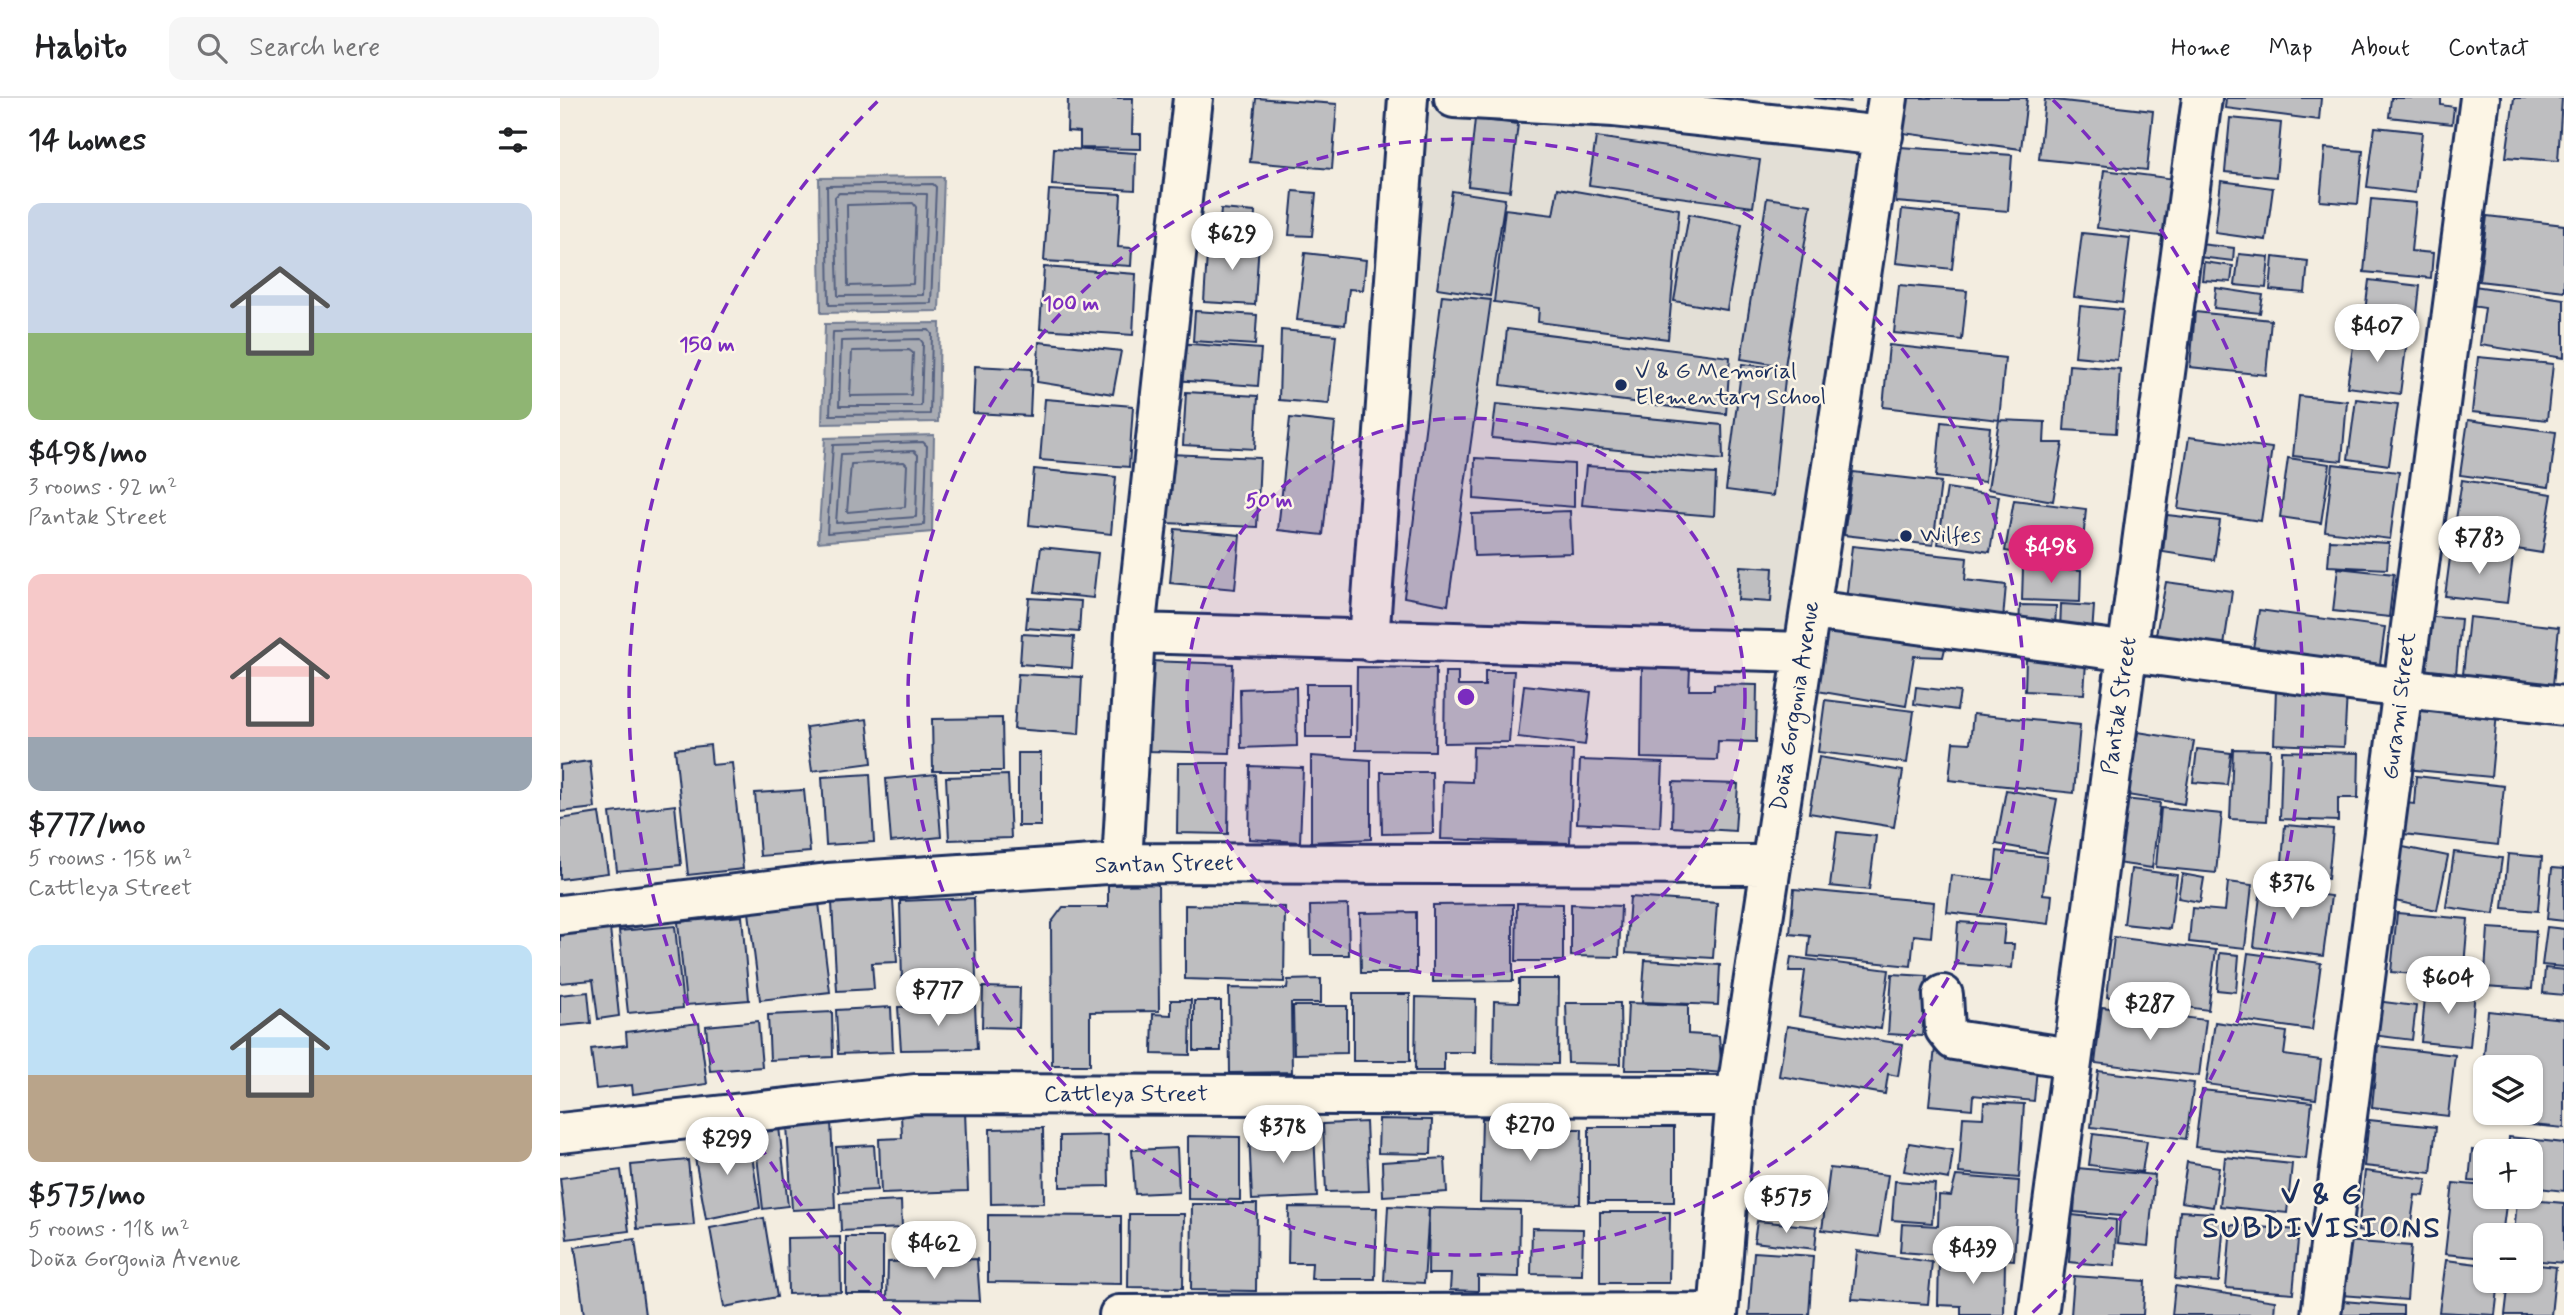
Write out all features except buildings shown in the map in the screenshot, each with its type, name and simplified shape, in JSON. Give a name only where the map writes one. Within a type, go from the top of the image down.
[{"type":"street","points":[[1122,863],[1135,633],[1193,98]]},
{"type":"street","points":[[1369,641],[1408,98]]},
{"type":"street","points":[[1454,98],[1615,102],[1883,136]]},
{"type":"street","name":"Doña Gorgonia Avenue","points":[[1718,1314],[1736,1096],[1888,98]]},
{"type":"street","name":"Pantak Street","points":[[2038,1315],[2202,98]]},
{"type":"street","name":"Gurami Street","points":[[2321,1315],[2480,98]]},
{"type":"street","points":[[1811,610],[2403,688],[2564,706]]},
{"type":"street","points":[[1135,633],[1803,652]]},
{"type":"street","name":"Santan Street","points":[[560,915],[828,883],[1122,863],[1770,865]]},
{"type":"street","points":[[1943,995],[1945,1029],[1954,1040],[2072,1058]]},
{"type":"street","name":"Cattleya Street","points":[[560,1133],[916,1094],[1736,1096]]},
{"type":"street","points":[[1119,1315],[1718,1314]]},
{"type":"shaded area","name":"V & G Memorial Elementary School","points":[[1429,109],[1874,151],[1796,642],[1386,619]]},
{"type":"water","points":[[944,177],[939,311],[821,313],[819,178]]},
{"type":"water","points":[[940,323],[938,422],[822,424],[825,324]]},
{"type":"water","points":[[934,435],[932,532],[818,542],[825,438]]},
{"type":"place","name":"V & G Memorial Elementary School","points":[[1621,385]]},
{"type":"place","name":"Wilfes","points":[[1906,536]]},
{"type":"district","name":"V & G SUBDIVISIONS","points":[[2322,1211]]}]
